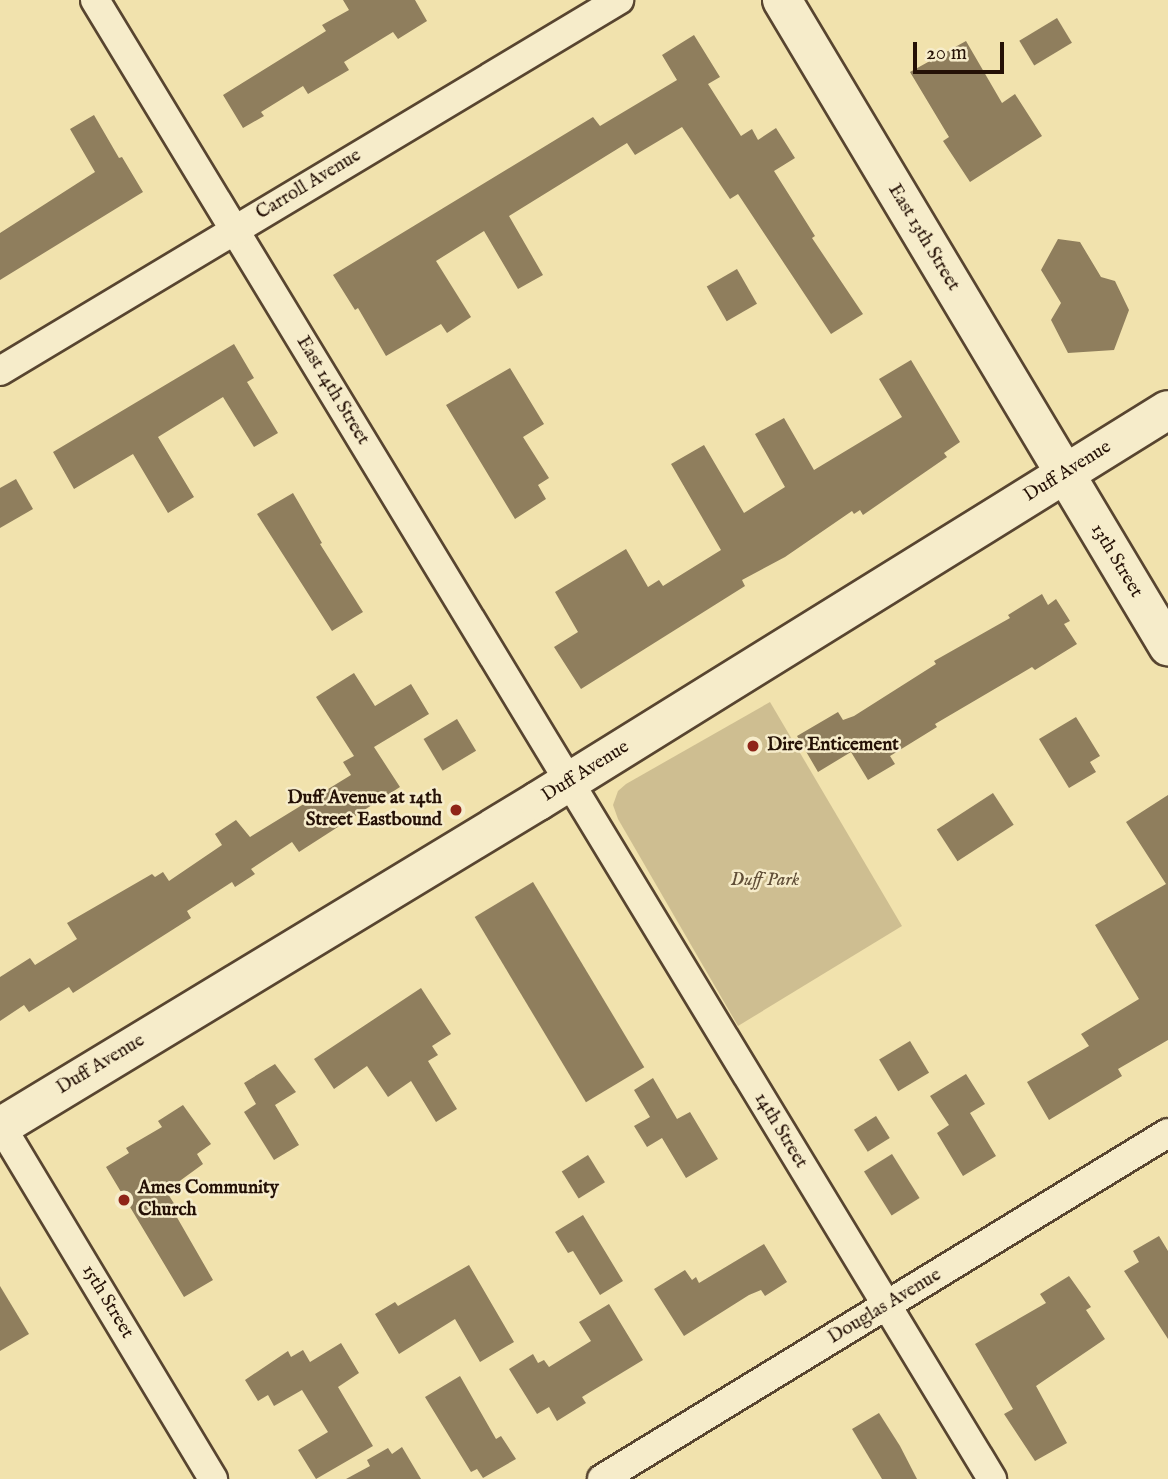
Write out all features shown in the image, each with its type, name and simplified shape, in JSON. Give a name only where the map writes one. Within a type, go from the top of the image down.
[{"type":"main road","name":"East 13th Street","points":[[782,0],[1064,475]]},
{"type":"main road","name":"Duff Avenue","points":[[1,1126],[568,783],[1168,410]]},
{"type":"main road","name":"13th Street","points":[[1064,475],[1168,646]]},
{"type":"street","name":"East 14th Street","points":[[95,0],[568,783]]},
{"type":"street","name":"Carroll Avenue","points":[[0,371],[619,0]]},
{"type":"street","name":"14th Street","points":[[568,783],[992,1479]]},
{"type":"street","name":"15th Street","points":[[1,1126],[213,1479]]},
{"type":"street","name":"Douglas Avenue","points":[[602,1479],[1168,1133]]},
{"type":"green space","name":"Duff Park","points":[[770,702],[902,926],[738,1026],[618,819],[613,805],[618,791],[626,784]]},
{"type":"building","points":[[343,0],[415,0],[427,21],[398,39],[393,32],[344,62],[349,70],[308,94],[303,86],[261,112],[264,116],[243,128],[223,95],[326,31],[322,25],[349,10]]},
{"type":"building","points":[[1057,18],[1072,43],[1034,66],[1019,41]]},
{"type":"building","points":[[694,35],[720,77],[708,84],[741,136],[752,129],[758,140],[776,128],[795,158],[774,171],[815,236],[812,238],[863,314],[831,334],[738,194],[730,199],[682,127],[635,155],[627,143],[509,216],[543,275],[518,289],[484,231],[436,261],[471,317],[447,333],[441,324],[386,356],[358,308],[355,310],[333,275],[593,117],[600,126],[677,80],[662,55]]},
{"type":"building","points":[[966,41],[1002,103],[1015,94],[1042,136],[970,182],[943,141],[949,137],[910,72]]},
{"type":"building","points":[[94,115],[143,192],[0,280],[0,233],[95,172],[70,129]]},
{"type":"building","points":[[1058,239],[1080,242],[1101,277],[1115,281],[1129,310],[1114,350],[1068,353],[1051,320],[1061,303],[1041,270]]},
{"type":"building","points":[[737,269],[757,304],[727,321],[707,286]]},
{"type":"building","points":[[234,344],[254,378],[247,382],[278,433],[254,447],[223,397],[158,437],[194,497],[168,513],[133,454],[74,489],[53,452]]},
{"type":"building","points":[[911,360],[960,442],[944,453],[947,457],[863,515],[860,510],[854,514],[852,511],[785,557],[742,580],[745,586],[581,689],[554,647],[578,632],[555,592],[626,549],[648,587],[659,580],[663,586],[721,550],[671,464],[704,445],[744,513],[785,487],[755,434],[784,418],[814,470],[902,417],[879,379]]},
{"type":"building","points":[[510,368],[544,424],[523,437],[549,478],[538,485],[546,499],[515,519],[446,405]]},
{"type":"building","points":[[16,479],[33,509],[0,528],[0,488]]},
{"type":"building","points":[[293,493],[322,543],[320,544],[363,612],[332,631],[257,514]]},
{"type":"building","points":[[1042,594],[1048,605],[1056,599],[1070,621],[1064,624],[1077,644],[935,724],[937,727],[890,756],[895,764],[868,780],[851,752],[818,772],[797,736],[838,712],[843,720],[854,716],[936,664],[934,661],[1010,618],[1008,615]]},
{"type":"building","points":[[354,673],[375,706],[411,684],[429,714],[374,747],[400,787],[299,852],[292,842],[251,869],[255,874],[235,887],[232,882],[187,911],[191,918],[73,993],[69,987],[29,1012],[24,1005],[0,1021],[0,977],[30,958],[35,965],[77,939],[67,923],[152,874],[155,877],[163,872],[169,881],[222,845],[215,834],[236,820],[250,837],[351,775],[343,762],[354,756],[316,697]]},
{"type":"building","points":[[1076,717],[1100,756],[1090,762],[1096,772],[1069,788],[1039,739]]},
{"type":"building","points":[[457,719],[476,751],[443,771],[424,739]]},
{"type":"building","points":[[993,793],[1014,825],[958,861],[937,829]]},
{"type":"building","points":[[1168,795],[1168,1040],[1118,1069],[1122,1076],[1049,1120],[1027,1082],[1089,1046],[1081,1034],[1139,999],[1095,925],[1166,884],[1126,822]]},
{"type":"building","points":[[533,882],[644,1067],[586,1102],[475,917]]},
{"type":"building","points":[[421,988],[451,1034],[432,1046],[438,1055],[428,1061],[457,1109],[436,1122],[411,1081],[388,1097],[367,1066],[334,1089],[314,1059]]},
{"type":"building","points":[[910,1041],[929,1073],[898,1091],[879,1060]]},
{"type":"building","points":[[275,1064],[296,1092],[275,1105],[299,1145],[274,1160],[244,1112],[256,1104],[244,1083]]},
{"type":"building","points":[[966,1074],[985,1104],[970,1113],[996,1156],[963,1176],[937,1133],[949,1125],[930,1096]]},
{"type":"building","points":[[653,1078],[677,1119],[690,1112],[718,1159],[686,1178],[662,1138],[647,1147],[634,1126],[650,1117],[634,1090]]},
{"type":"building","points":[[183,1105],[211,1144],[197,1154],[203,1164],[166,1191],[175,1205],[171,1207],[213,1280],[184,1297],[106,1167],[129,1153],[126,1148],[162,1127],[158,1121]]},
{"type":"building","points":[[876,1116],[890,1138],[868,1152],[854,1130]]},
{"type":"building","points":[[892,1154],[920,1198],[892,1216],[864,1171]]},
{"type":"building","points":[[588,1155],[605,1182],[579,1199],[562,1171]]},
{"type":"building","points":[[583,1215],[623,1281],[600,1295],[573,1251],[568,1253],[555,1232]]},
{"type":"building","points":[[1159,1236],[1168,1251],[1168,1339],[1124,1271],[1139,1262],[1133,1251]]},
{"type":"building","points":[[764,1244],[787,1282],[765,1296],[761,1290],[749,1295],[684,1336],[654,1289],[685,1270],[692,1280],[696,1277],[699,1283]]},
{"type":"building","points":[[469,1265],[514,1342],[480,1362],[455,1319],[399,1354],[375,1314],[395,1302],[398,1306]]},
{"type":"building","points":[[1069,1276],[1091,1307],[1086,1310],[1105,1339],[1036,1386],[1067,1443],[1035,1461],[1004,1414],[1013,1409],[975,1344],[1046,1303],[1040,1294]]},
{"type":"building","points":[[0,1286],[29,1334],[0,1351]]},
{"type":"building","points":[[609,1304],[643,1360],[582,1397],[586,1403],[557,1421],[549,1407],[537,1414],[509,1369],[533,1354],[538,1363],[544,1360],[549,1367],[591,1341],[579,1322]]},
{"type":"building","points":[[341,1343],[359,1373],[338,1387],[373,1446],[316,1479],[298,1450],[328,1432],[302,1390],[274,1406],[268,1395],[258,1401],[245,1380],[288,1351],[291,1357],[303,1350],[310,1362]]},
{"type":"building","points":[[460,1376],[496,1439],[501,1436],[516,1459],[483,1478],[477,1469],[471,1472],[425,1397]]},
{"type":"building","points":[[879,1413],[917,1479],[882,1479],[852,1429]]},
{"type":"building","points":[[402,1447],[421,1479],[346,1479],[370,1466],[367,1460],[388,1448],[392,1454]]},
{"type":"place","name":"Dire Enticement","points":[[753,746]]},
{"type":"place","name":"Duff Avenue at 14th Street Eastbound","points":[[456,810]]},
{"type":"place","name":"Ames Community Church","points":[[124,1200]]}]
